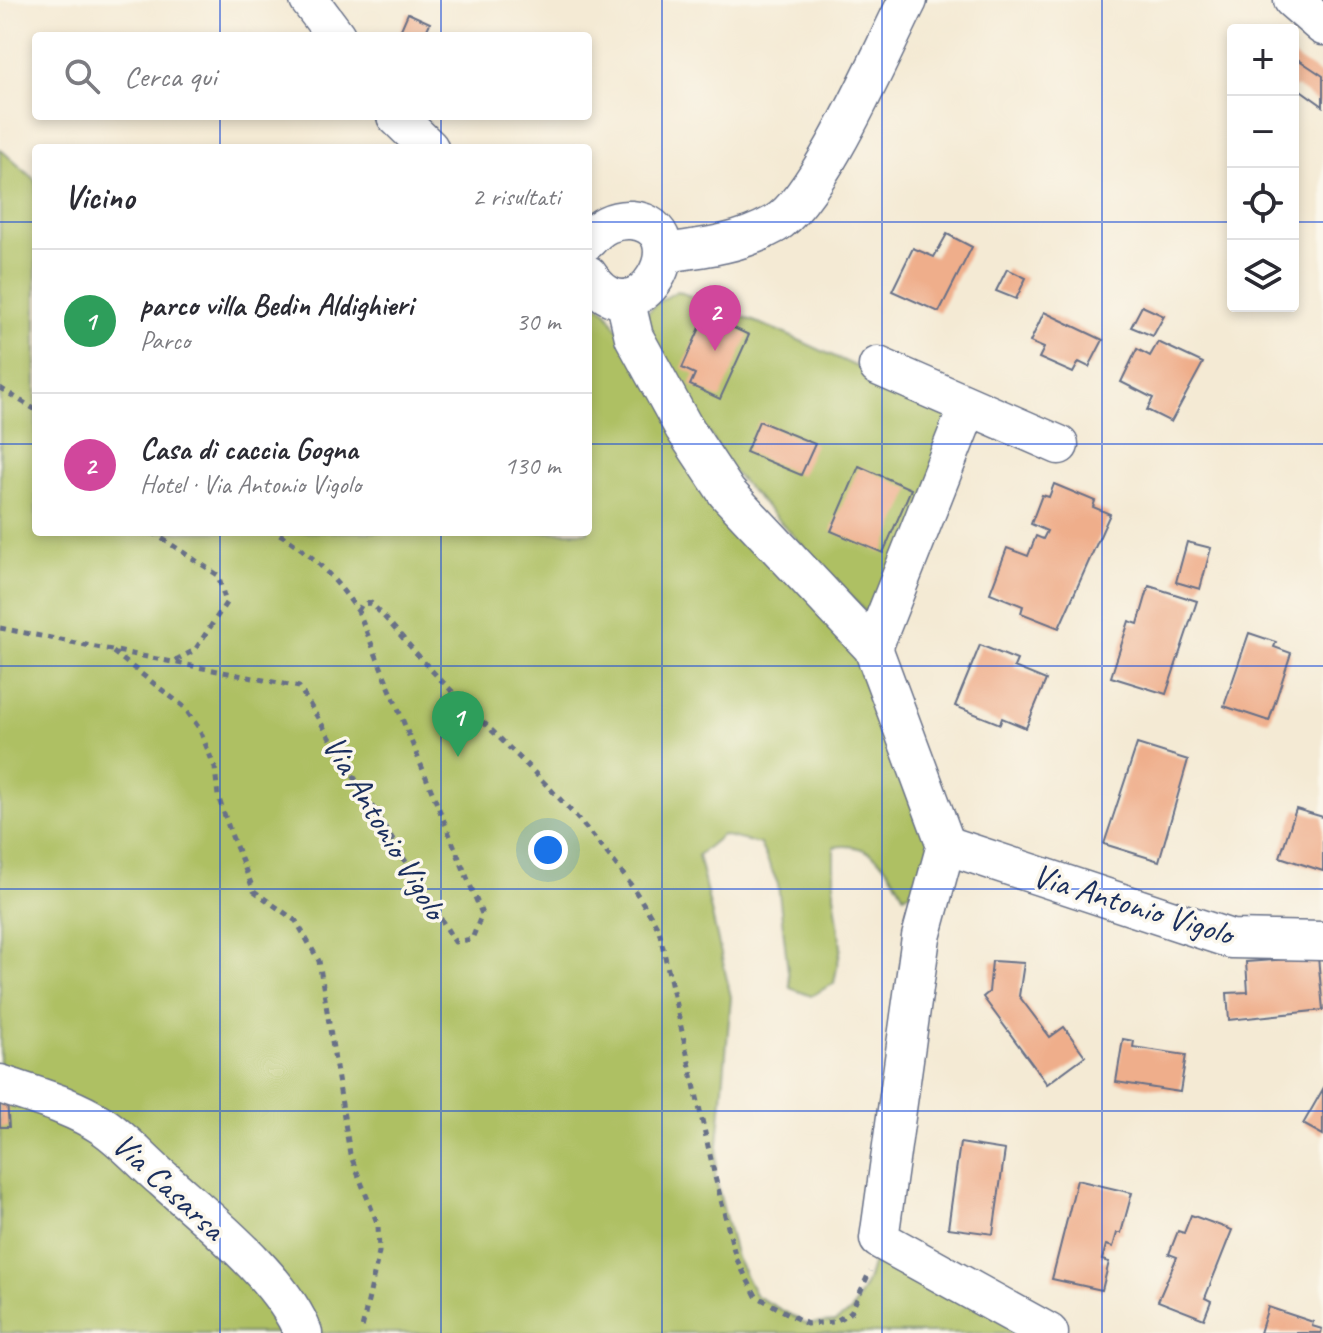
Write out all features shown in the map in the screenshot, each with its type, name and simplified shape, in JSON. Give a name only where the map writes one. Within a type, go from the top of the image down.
[{"type":"street","points":[[309,0],[333,32]]},
{"type":"street","points":[[664,253],[723,246],[777,223],[808,192],[908,0]]},
{"type":"street","points":[[1293,0],[1323,26]]},
{"type":"street","points":[[400,120],[425,144]]},
{"type":"street","points":[[592,236],[618,219],[640,221],[658,235],[664,253],[662,269],[643,293],[625,299],[609,294],[592,279]]},
{"type":"street","points":[[625,299],[634,337],[684,428],[727,493],[873,648],[946,845],[921,937],[879,1239],[1049,1333]]},
{"type":"street","points":[[878,366],[1059,445]]},
{"type":"street","points":[[873,648],[968,407]]},
{"type":"street","name":"Via Antonio Vigolo","points":[[946,845],[1231,939],[1323,941]]},
{"type":"street","name":"Via Casarsa","points":[[0,1084],[69,1107],[105,1127],[207,1219],[278,1290],[296,1315],[303,1333]]},
{"type":"path","points":[[0,388],[32,408]]},
{"type":"path","points":[[155,536],[218,575],[226,603],[195,650],[172,662]]},
{"type":"path","points":[[283,536],[303,547],[337,582],[358,611],[362,604],[371,603],[442,681],[571,809],[639,894],[659,930],[718,1191],[736,1258],[756,1296],[807,1324],[834,1322],[851,1312],[862,1292],[879,1239]]},
{"type":"path","name":"Via Antonio Vigolo","points":[[0,628],[299,687],[455,942],[472,939],[482,914],[358,611]]},
{"type":"path","points":[[109,649],[183,706],[199,728],[215,768],[218,796],[254,891],[296,921],[319,961],[350,1154],[378,1225],[379,1252],[361,1333]]},
{"type":"green space","points":[[0,149],[32,177],[32,536],[592,536],[592,300],[607,312],[719,493],[888,680],[946,845],[921,887],[904,896],[878,858],[859,848],[834,847],[834,894],[841,947],[834,983],[811,996],[790,988],[778,884],[760,844],[722,835],[698,855],[731,997],[715,1177],[736,1258],[756,1296],[807,1324],[834,1322],[851,1312],[867,1282],[879,1239],[1049,1333],[0,1333]]},
{"type":"green space","points":[[677,291],[781,332],[964,416],[875,622],[734,473],[639,322],[657,303]]},
{"type":"building","points":[[408,13],[430,23],[426,32],[400,32]]},
{"type":"building","points":[[1299,60],[1323,76],[1323,106],[1299,89]]},
{"type":"building","points":[[947,234],[972,247],[939,312],[892,291],[913,248],[934,257]]},
{"type":"building","points":[[1007,269],[1026,278],[1016,299],[996,291]]},
{"type":"building","points":[[1142,306],[1164,316],[1153,336],[1131,327]]},
{"type":"building","points":[[1044,312],[1103,340],[1089,367],[1079,362],[1073,373],[1039,358],[1044,348],[1030,342]]},
{"type":"building","points":[[719,321],[749,335],[720,399],[690,385],[695,374],[682,368],[702,323],[715,329]]},
{"type":"building","points":[[1158,342],[1203,363],[1171,422],[1147,410],[1153,398],[1121,382],[1137,349],[1150,356]]},
{"type":"building","points":[[759,421],[815,444],[801,475],[746,452]]},
{"type":"building","points":[[859,466],[911,489],[883,553],[831,531]]},
{"type":"building","points":[[1054,484],[1095,501],[1093,507],[1110,514],[1059,628],[1021,613],[1023,606],[990,593],[1007,548],[1028,556],[1036,536],[1043,539],[1047,531],[1031,524],[1042,495],[1049,497]]},
{"type":"building","points":[[1187,542],[1211,548],[1200,589],[1176,582]]},
{"type":"building","points":[[1149,586],[1197,601],[1166,694],[1111,677],[1129,621],[1138,624]]},
{"type":"building","points":[[1249,633],[1276,642],[1274,647],[1291,653],[1269,721],[1224,706]]},
{"type":"building","points":[[980,645],[1017,660],[1014,667],[1046,680],[1026,728],[1002,718],[1000,724],[955,706]]},
{"type":"building","points":[[1137,744],[1188,760],[1159,861],[1104,844]]},
{"type":"building","points":[[1296,809],[1323,817],[1323,871],[1280,857]]},
{"type":"building","points":[[1318,957],[1323,1010],[1229,1020],[1227,993],[1248,992],[1246,962]]},
{"type":"building","points":[[992,961],[1024,963],[1019,996],[1050,1037],[1064,1027],[1085,1056],[1047,1084],[983,997],[989,992]]},
{"type":"building","points":[[1123,1039],[1134,1041],[1133,1047],[1186,1055],[1180,1092],[1116,1082]]},
{"type":"building","points":[[0,1089],[6,1089],[9,1127],[0,1127]]},
{"type":"building","points":[[1323,1089],[1323,1135],[1303,1124]]},
{"type":"building","points":[[960,1143],[1005,1150],[993,1234],[948,1228]]},
{"type":"building","points":[[1077,1180],[1132,1193],[1121,1233],[1117,1233],[1113,1247],[1106,1245],[1102,1260],[1109,1262],[1102,1290],[1052,1279]]},
{"type":"building","points":[[1191,1215],[1232,1230],[1205,1298],[1211,1301],[1204,1319],[1158,1301],[1177,1257],[1169,1254],[1178,1231],[1184,1233]]},
{"type":"building","points":[[1268,1307],[1313,1322],[1312,1326],[1322,1329],[1321,1333],[1260,1333]]},
{"type":"place","name":"Casa di caccia Gogna","points":[[715,351]]},
{"type":"place","name":"parco villa Bedin Aldighieri","points":[[458,757]]}]
